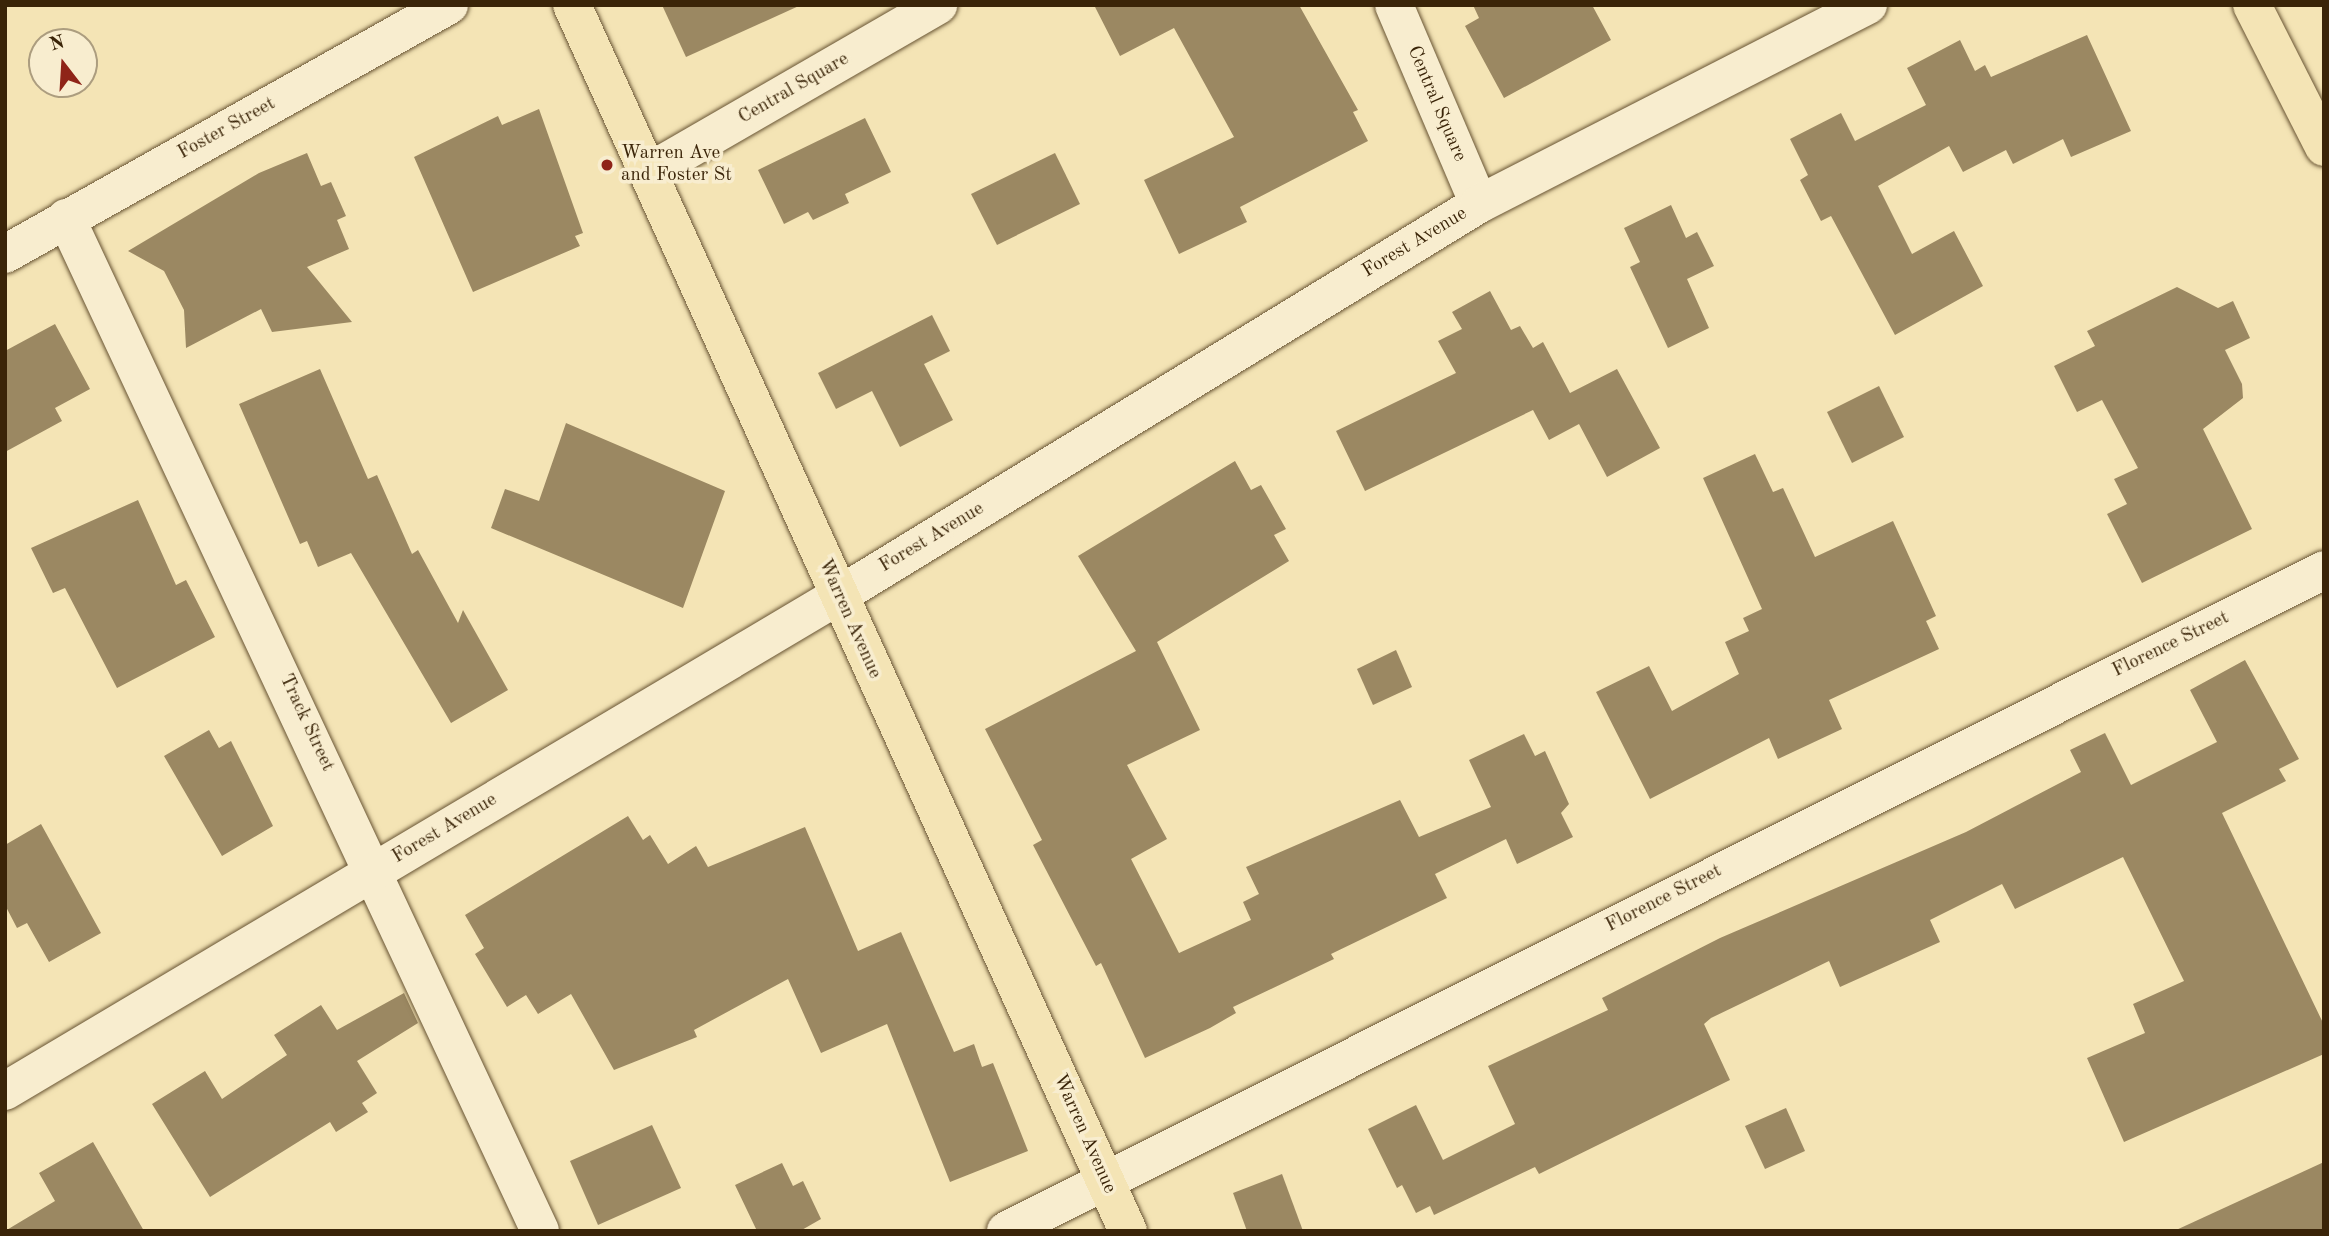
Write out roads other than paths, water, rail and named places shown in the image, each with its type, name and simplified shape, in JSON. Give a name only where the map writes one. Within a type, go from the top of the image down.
[{"type":"main road","name":"Warren Avenue","points":[[572,5],[1128,1231]]},
{"type":"main road","points":[[2252,5],[2324,147]]},
{"type":"street","name":"Foster Street","points":[[5,254],[449,5]]},
{"type":"street","name":"Central Square","points":[[649,172],[938,5]]},
{"type":"street","name":"Central Square","points":[[1394,5],[1479,204]]},
{"type":"street","name":"Forest Avenue","points":[[5,1091],[838,596],[1479,204],[1868,5]]},
{"type":"street","name":"Track Street","points":[[65,218],[376,870],[540,1231]]},
{"type":"street","name":"Florence Street","points":[[1006,1231],[1104,1178],[2324,570]]},
{"type":"place","name":"Warren Ave and Foster St","points":[[607,165]]}]
